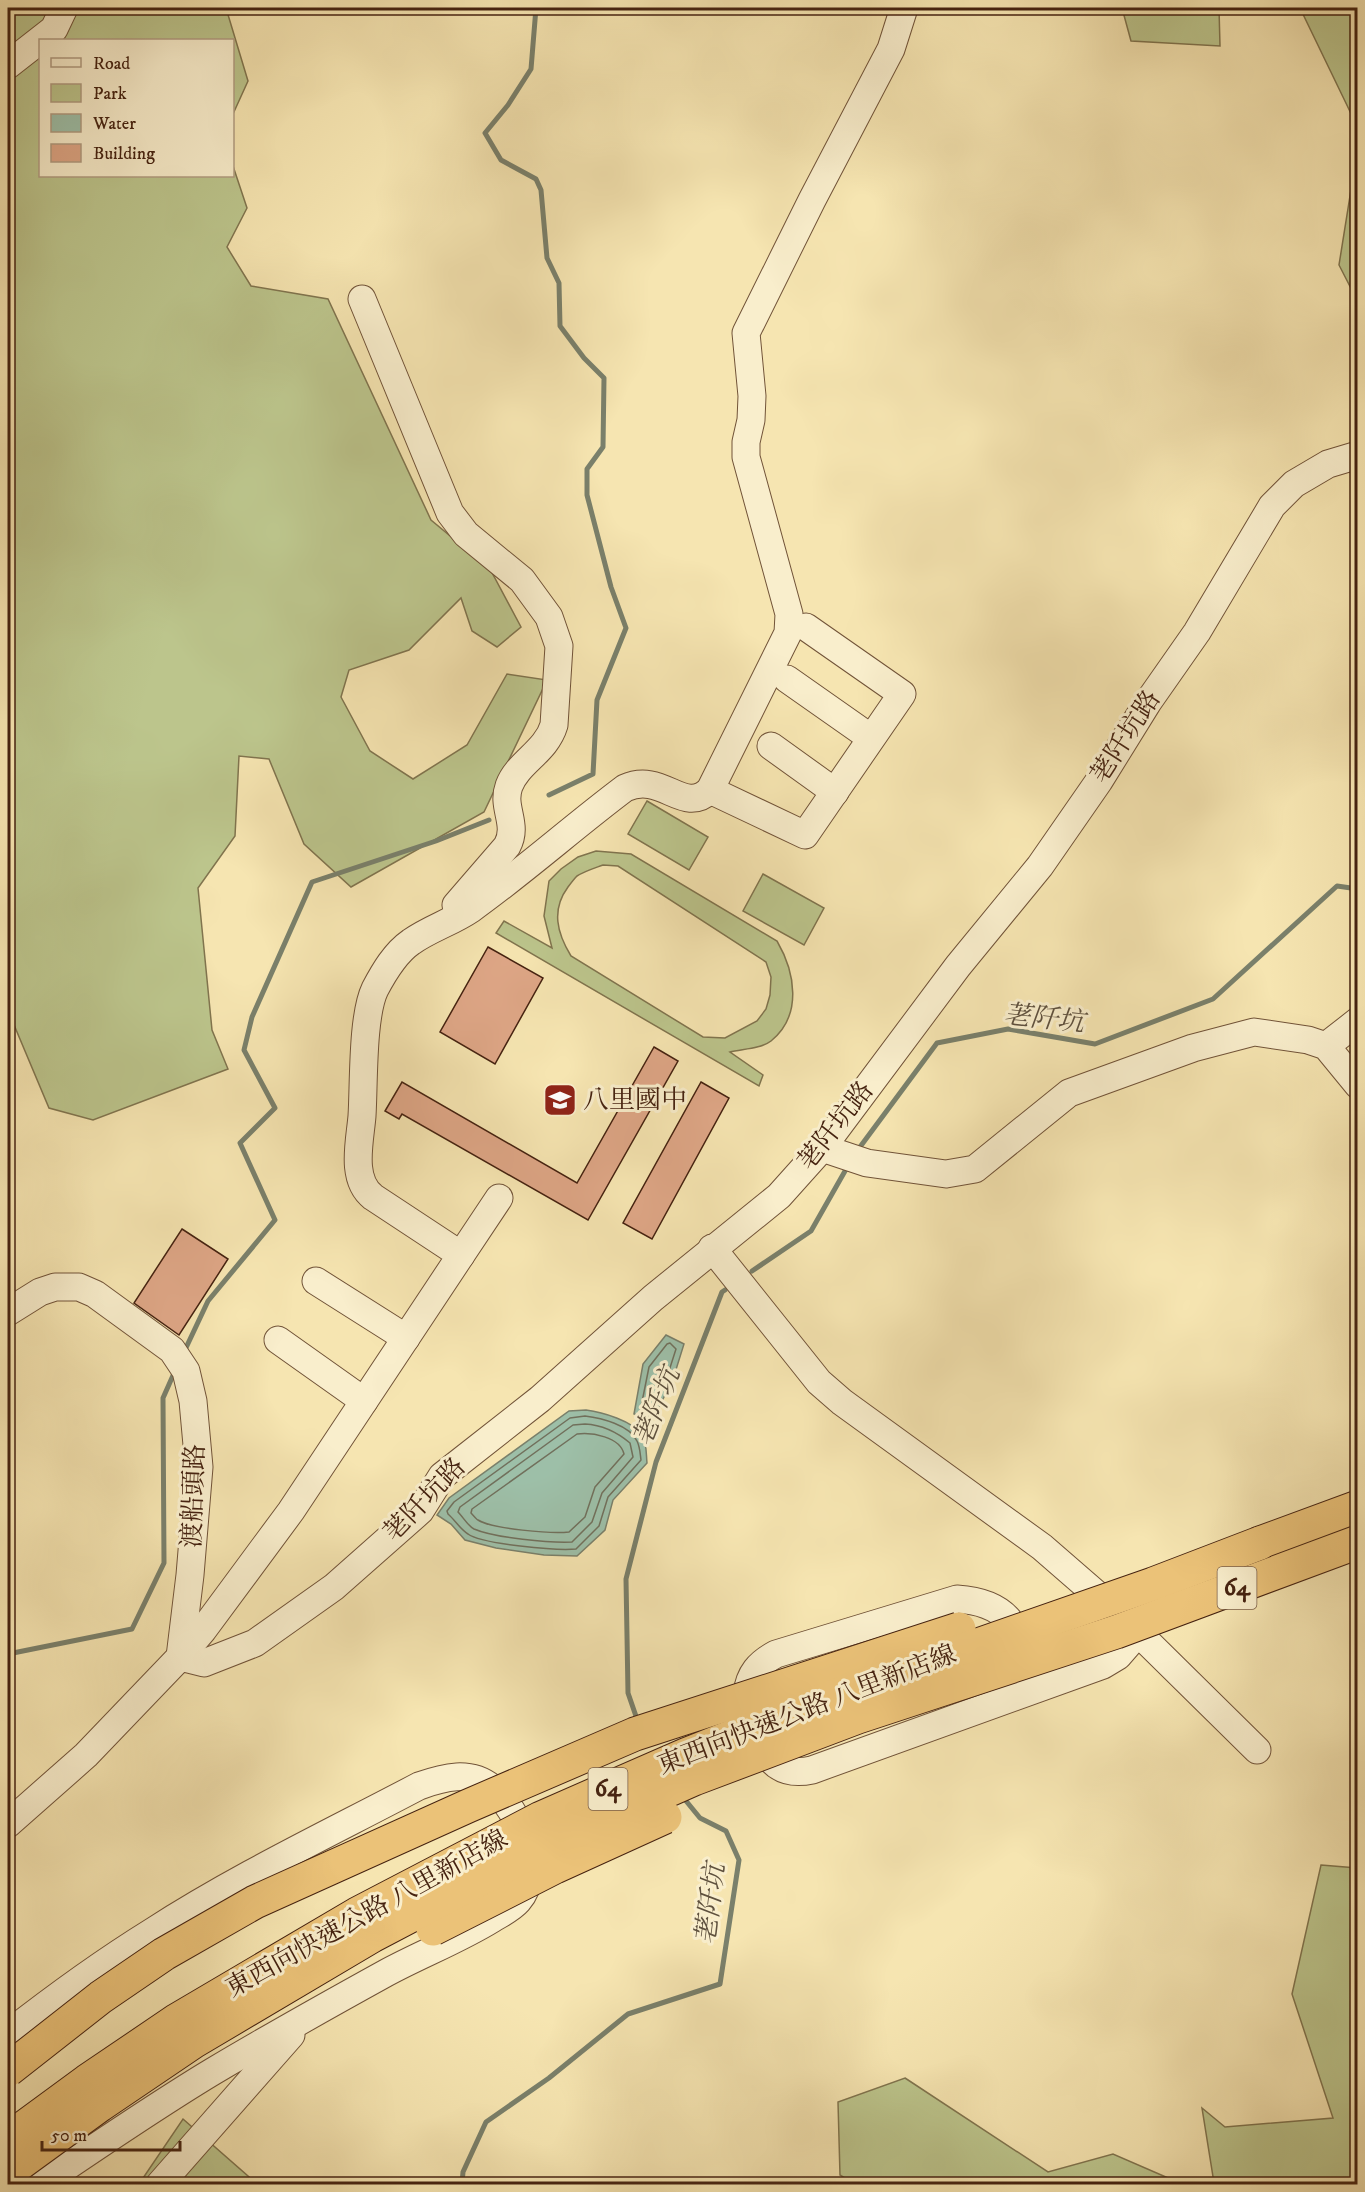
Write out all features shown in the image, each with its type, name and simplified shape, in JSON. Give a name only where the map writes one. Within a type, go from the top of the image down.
[{"type":"highway","name":"東西向快速公路 八里新店線","points":[[8,2139],[87,2081],[177,2020],[357,1914],[541,1818],[684,1755],[849,1690],[1153,1584],[1358,1507]]},
{"type":"highway","name":"東西向快速公路 八里新店線","points":[[24,2179],[100,2105],[193,2042],[372,1936],[549,1843],[694,1779],[847,1721],[1124,1626],[1358,1542]]},
{"type":"highway","points":[[8,2070],[101,1997],[164,1954],[255,1902],[635,1734],[1129,1574],[1260,1543]]},
{"type":"street","points":[[40,39],[54,28],[64,8]]},
{"type":"street","points":[[710,790],[805,835],[902,694],[797,620],[746,458],[753,396],[746,333],[891,49],[904,8]]},
{"type":"street","points":[[8,65],[39,40]]},
{"type":"street","points":[[362,299],[450,513],[466,534],[522,580],[549,616],[559,646],[554,725],[551,736],[513,778],[507,793],[513,830],[511,839],[434,930]]},
{"type":"street","name":"荖阡坑路","points":[[180,1657],[204,1663],[255,1643],[334,1587],[420,1510],[442,1476],[540,1399],[712,1248],[778,1196],[842,1155],[958,966],[1040,866],[1099,781],[1148,702],[1197,632],[1272,506],[1294,484],[1328,464],[1358,455]]},
{"type":"street","points":[[461,1255],[373,1197],[365,1191],[360,1182],[359,1157],[367,1022],[374,992],[385,971],[411,942],[470,909],[625,788],[634,784],[655,784],[686,798],[695,799],[704,796],[710,790],[788,633],[797,620]]},
{"type":"street","points":[[787,679],[872,738]]},
{"type":"street","points":[[771,746],[835,792]]},
{"type":"street","points":[[1326,1046],[1358,1021]]},
{"type":"street","points":[[842,1155],[946,1174],[975,1169],[1069,1093],[1193,1048],[1254,1032],[1308,1040],[1326,1046],[1358,1085]]},
{"type":"street","points":[[8,1824],[86,1755],[203,1630],[286,1519],[499,1198]]},
{"type":"street","points":[[712,1248],[819,1382],[852,1409],[1042,1547],[1257,1750]]},
{"type":"street","points":[[316,1281],[406,1338]]},
{"type":"street","name":"渡船頭路","points":[[8,1312],[40,1292],[55,1287],[79,1287],[95,1294],[179,1361],[193,1401],[199,1467],[180,1657]]},
{"type":"street","points":[[278,1340],[364,1401]]},
{"type":"street","points":[[1124,1626],[1358,1524]]},
{"type":"street","points":[[1036,1689],[1020,1639],[1011,1621],[997,1607],[979,1600],[957,1599],[776,1654],[764,1660],[754,1671],[748,1683],[747,1694],[768,1758],[776,1766],[786,1771],[798,1773],[812,1770],[1103,1665],[1118,1656],[1124,1626]]},
{"type":"street","points":[[525,1840],[666,1777],[760,1739]]},
{"type":"street","points":[[8,2034],[90,1972],[153,1930],[419,1786],[442,1778],[464,1776],[483,1780],[505,1798],[525,1840],[530,1863],[526,1886],[518,1901],[482,1925],[389,1971],[24,2179]]},
{"type":"street","points":[[160,2184],[306,2019]]},
{"type":"green space","points":[[8,8],[226,8],[248,81],[234,112],[234,39],[39,39],[39,177],[234,177],[234,169],[247,208],[227,247],[251,286],[328,299],[431,520],[490,569],[521,627],[497,647],[472,631],[461,598],[409,650],[349,670],[341,697],[370,751],[413,779],[467,745],[507,674],[547,680],[484,812],[351,887],[304,844],[269,759],[239,756],[235,836],[198,888],[212,1030],[228,1069],[93,1120],[49,1108],[9,1013]]},
{"type":"green space","points":[[1122,8],[1219,8],[1220,46],[1131,41]]},
{"type":"green space","points":[[1300,8],[1357,8],[1357,126]]},
{"type":"green space","points":[[1357,152],[1358,300],[1339,265]]},
{"type":"green space","points":[[647,801],[708,837],[689,870],[628,834]]},
{"type":"green space","points":[[596,851],[631,854],[777,941],[788,966],[793,993],[788,1019],[781,1031],[767,1044],[730,1052],[763,1075],[759,1086],[496,933],[504,921],[552,948],[544,916],[549,881],[578,857]],"holes":[[[603,865],[618,866],[766,962],[771,977],[770,995],[766,1009],[757,1021],[725,1038],[703,1037],[571,956],[559,930],[559,904],[563,896],[572,881],[580,874]]]},
{"type":"green space","points":[[763,874],[824,908],[804,945],[743,911]]},
{"type":"green space","points":[[1321,1865],[1357,1868],[1357,2184],[1209,2184],[1214,2183],[1202,2108],[1225,2127],[1333,2118],[1292,1994]]},
{"type":"green space","points":[[905,2078],[1048,2172],[1113,2154],[1182,2184],[854,2184],[840,2175],[838,2102]]},
{"type":"green space","points":[[183,2119],[257,2184],[139,2184]]},
{"type":"water","points":[[666,1335],[684,1344],[674,1376],[654,1418],[634,1414],[643,1364]]},
{"type":"water","points":[[586,1410],[617,1418],[638,1430],[645,1441],[647,1463],[613,1500],[605,1530],[577,1556],[544,1555],[496,1548],[465,1540],[451,1524],[437,1515],[449,1498],[569,1411]]},
{"type":"building","points":[[488,947],[543,978],[495,1064],[440,1032]]},
{"type":"building","points":[[654,1047],[678,1061],[588,1220],[402,1114],[399,1119],[385,1111],[402,1082],[577,1183]]},
{"type":"building","points":[[701,1082],[729,1098],[652,1239],[623,1223]]},
{"type":"building","points":[[182,1229],[228,1259],[179,1335],[134,1303]]},
{"type":"waterway","points":[[536,8],[531,69],[508,105],[485,133],[501,160],[536,179],[541,190],[547,258],[559,283],[560,326],[584,358],[604,378],[603,447],[587,469],[587,495],[611,587],[626,628],[597,700],[593,774],[549,795]]},
{"type":"waterway","points":[[184,1352],[208,1301],[275,1220],[240,1143],[275,1108],[244,1050],[252,1017],[312,882],[436,841],[489,820]]},
{"type":"waterway","name":"荖阡坑","points":[[857,1151],[937,1043],[1008,1029],[1095,1044],[1213,999],[1337,886],[1358,889]]},
{"type":"waterway","name":"荖阡坑","points":[[752,1271],[811,1231],[849,1164]]},
{"type":"waterway","name":"荖阡坑","points":[[638,1722],[628,1693],[626,1579],[656,1462],[722,1292],[725,1290]]},
{"type":"waterway","points":[[8,1654],[132,1629],[164,1563],[163,1398],[175,1371]]},
{"type":"waterway","name":"荖阡坑","points":[[462,2184],[463,2172],[486,2122],[549,2078],[628,2014],[720,1984],[739,1860],[726,1831],[700,1818],[682,1796]]},
{"type":"place","name":"八里國中","points":[[560,1100]]}]
